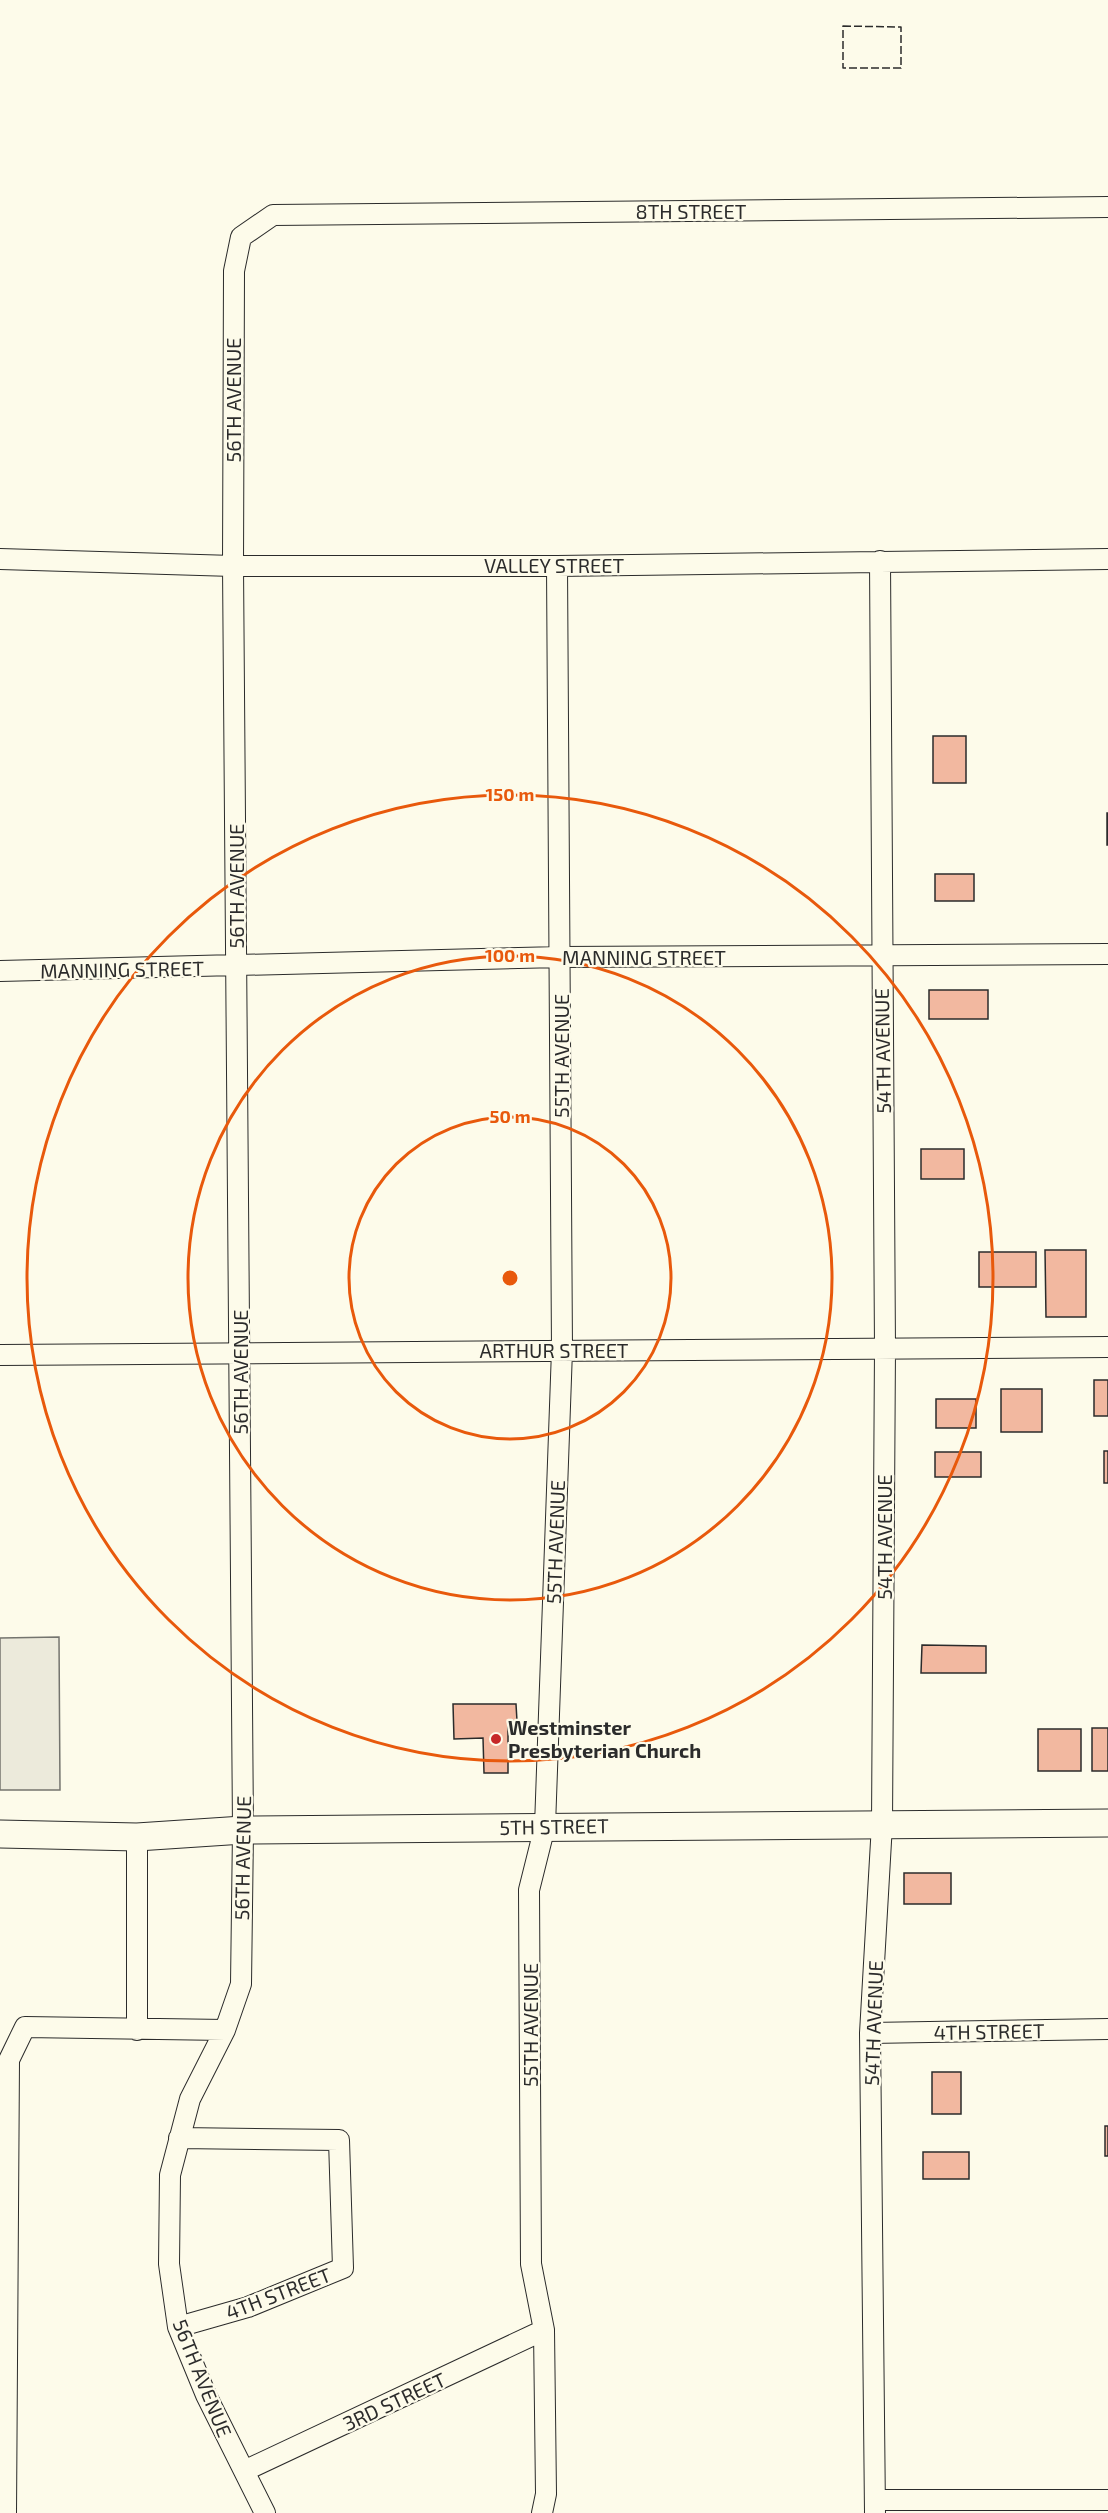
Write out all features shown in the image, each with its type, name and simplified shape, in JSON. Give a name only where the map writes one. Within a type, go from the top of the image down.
[{"type":"street","name":"8TH STREET","points":[[273,215],[1108,207]]},
{"type":"street","name":"56TH AVENUE","points":[[265,2513],[206,2395],[178,2327],[169,2264],[170,2175],[190,2099],[225,2030],[241,1984],[243,1830],[233,566],[234,271],[241,237],[273,215]]},
{"type":"street","name":"VALLEY STREET","points":[[0,559],[233,566],[557,566],[1108,559]]},
{"type":"street","name":"54TH AVENUE","points":[[875,2507],[870,2033],[882,1824],[885,1348],[880,561]]},
{"type":"street","name":"55TH AVENUE","points":[[542,2513],[546,2494],[544,2330],[531,2264],[529,1890],[545,1827],[562,1350],[557,566]]},
{"type":"street","name":"MANNING STREET","points":[[0,971],[560,957],[1108,954]]},
{"type":"street","name":"ARTHUR STREET","points":[[0,1355],[1108,1347]]},
{"type":"street","name":"5TH STREET","points":[[0,1834],[137,1837],[243,1830],[1108,1823]]},
{"type":"street","points":[[137,1837],[137,2030]]},
{"type":"street","points":[[6,2513],[9,2060],[25,2027],[225,2030]]},
{"type":"street","name":"4TH STREET","points":[[870,2033],[1108,2029]]},
{"type":"street","name":"4TH STREET","points":[[178,2327],[248,2307],[343,2268],[339,2140],[180,2138]]},
{"type":"street","name":"3RD STREET","points":[[244,2471],[544,2330]]},
{"type":"street","points":[[875,2507],[1108,2500]]},
{"type":"shaded area","points":[[59,1637],[60,1790],[0,1790],[0,1638]]},
{"type":"building","points":[[933,736],[966,736],[966,783],[933,783]]},
{"type":"building","points":[[1108,813],[1108,845],[1107,845]]},
{"type":"building","points":[[935,874],[974,874],[974,901],[935,901]]},
{"type":"building","points":[[929,990],[988,990],[988,1019],[929,1019]]},
{"type":"building","points":[[921,1149],[964,1149],[964,1179],[921,1179]]},
{"type":"building","points":[[1045,1250],[1086,1250],[1086,1317],[1046,1317]]},
{"type":"building","points":[[979,1252],[1036,1252],[1036,1287],[979,1287]]},
{"type":"building","points":[[1094,1380],[1108,1380],[1108,1416],[1094,1416]]},
{"type":"building","points":[[1001,1389],[1042,1389],[1042,1432],[1001,1432]]},
{"type":"building","points":[[936,1399],[976,1399],[976,1428],[936,1428]]},
{"type":"building","points":[[1104,1451],[1108,1451],[1108,1483],[1104,1483]]},
{"type":"building","points":[[935,1452],[981,1452],[981,1477],[935,1477]]},
{"type":"building","points":[[922,1645],[986,1646],[986,1673],[921,1673]]},
{"type":"building","name":"Westminster Presbyterian Church","points":[[453,1704],[516,1704],[517,1721],[508,1721],[508,1773],[484,1773],[483,1738],[454,1739]]},
{"type":"building","points":[[1092,1728],[1108,1728],[1108,1771],[1092,1771]]},
{"type":"building","points":[[1038,1729],[1081,1729],[1081,1771],[1038,1771]]},
{"type":"building","points":[[904,1873],[951,1873],[951,1904],[904,1904]]},
{"type":"building","points":[[932,2072],[961,2072],[961,2114],[932,2114]]},
{"type":"building","points":[[1105,2126],[1108,2126],[1108,2156],[1105,2156]]},
{"type":"building","points":[[923,2152],[969,2152],[969,2179],[923,2179]]},
{"type":"fence","points":[[843,26],[901,27],[901,68],[843,68],[843,26]]},
{"type":"place","name":"Westminster Presbyterian Church","points":[[496,1739]]}]
